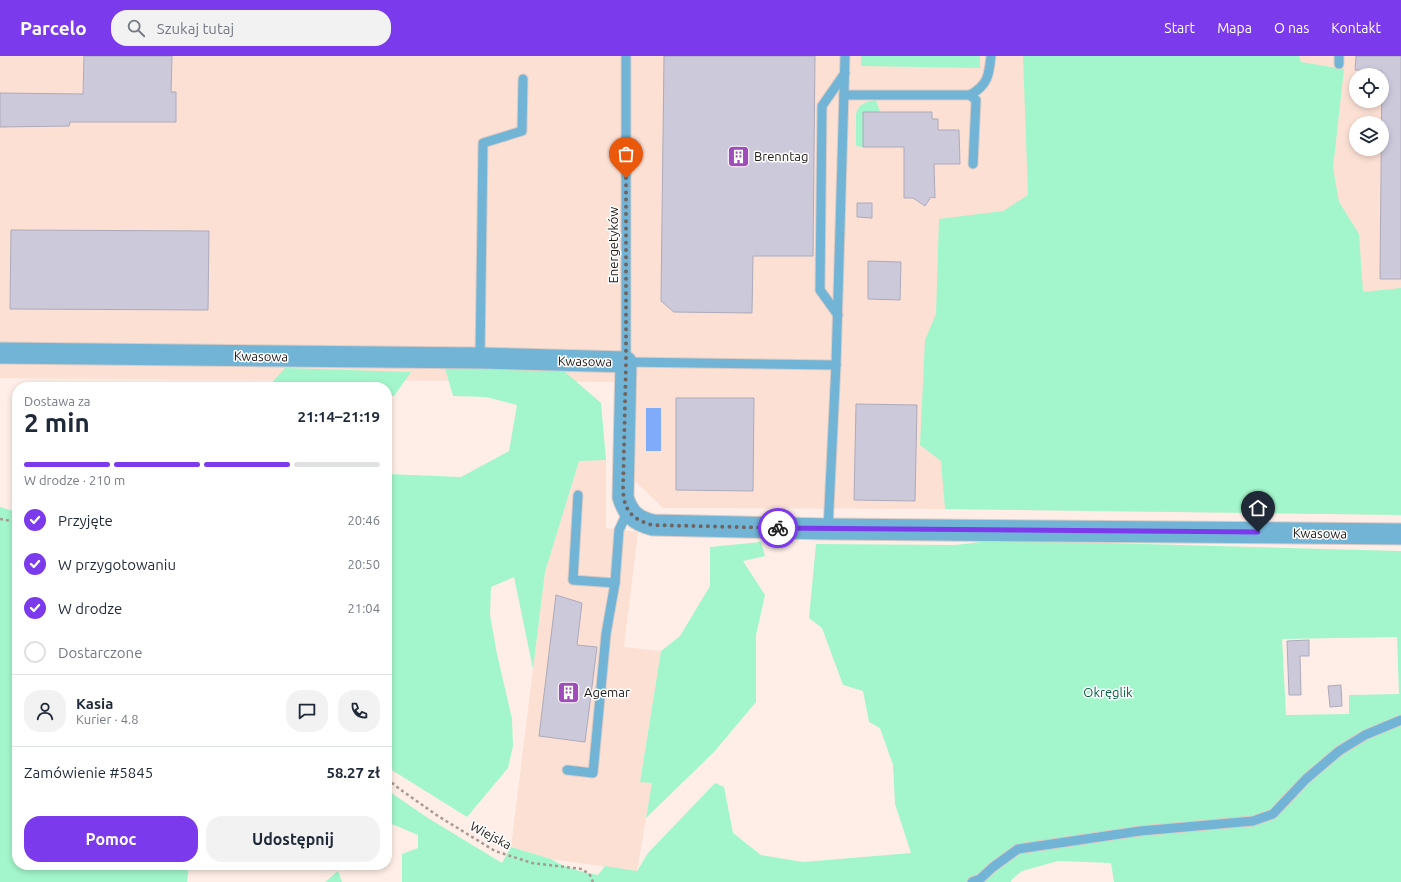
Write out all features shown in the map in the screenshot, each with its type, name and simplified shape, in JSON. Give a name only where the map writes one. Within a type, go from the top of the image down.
[{"type":"street","name":"Kwasowa","points":[[0,353],[480,358],[626,362],[623,497],[628,511],[634,517],[652,525],[1401,534]]},
{"type":"lane","name":"Energetyków","points":[[626,56],[626,362]]},
{"type":"lane","points":[[828,528],[838,315],[845,56]]},
{"type":"lane","points":[[844,95],[970,95],[979,90],[986,81],[990,70],[991,56]]},
{"type":"lane","points":[[838,315],[820,290],[822,106],[845,73]]},
{"type":"lane","points":[[480,358],[483,143],[522,132],[523,79]]},
{"type":"lane","points":[[970,95],[976,100],[973,164]]},
{"type":"lane","points":[[626,362],[836,365]]},
{"type":"lane","points":[[578,495],[573,580],[615,583]]},
{"type":"lane","points":[[567,770],[593,773],[606,634],[615,583],[619,530],[628,511]]},
{"type":"lane","points":[[972,882],[980,879],[993,867],[1018,849],[1140,831],[1253,821],[1273,814],[1306,779],[1339,751],[1365,735],[1401,720]]},
{"type":"path","points":[[0,519],[12,521]]},
{"type":"path","name":"Wiejska","points":[[392,783],[438,816],[495,851],[532,864],[582,869],[590,875],[592,882]]},
{"type":"shaded area","points":[[0,56],[1401,56],[1401,515],[945,509],[663,508],[634,480],[632,382],[0,378]]},
{"type":"shaded area","points":[[579,460],[606,460],[606,528],[638,532],[624,647],[661,651],[640,781],[652,783],[637,871],[551,859],[511,847],[545,572]]},
{"type":"green space","points":[[861,56],[980,56],[980,68],[861,66]]},
{"type":"green space","points":[[1023,56],[1299,56],[1301,62],[1344,69],[1333,168],[1339,202],[1359,234],[1363,292],[1401,288],[1401,515],[945,509],[941,461],[920,445],[925,340],[936,314],[939,219],[1003,211],[1028,195]]},
{"type":"green space","points":[[876,100],[880,112],[863,112],[863,147],[856,146],[856,113],[864,103]]},
{"type":"green space","points":[[285,368],[411,372],[394,396],[392,396],[392,382],[272,382]]},
{"type":"green space","points":[[445,368],[564,371],[601,403],[606,460],[579,461],[545,572],[533,669],[514,577],[491,587],[490,615],[497,654],[512,719],[513,746],[508,768],[467,817],[392,770],[392,474],[461,477],[509,451],[517,405],[486,397],[453,396]]},
{"type":"green space","points":[[0,507],[12,511],[12,870],[188,870],[187,882],[0,882]]},
{"type":"green space","name":"Okręglik","points":[[998,540],[1401,551],[1401,882],[1114,882],[1111,863],[1058,861],[1022,871],[1011,880],[1011,882],[402,882],[402,854],[418,848],[418,835],[392,824],[392,793],[428,818],[502,863],[511,847],[551,859],[574,869],[598,875],[605,866],[637,871],[648,853],[715,783],[724,787],[733,833],[761,855],[803,862],[911,853],[895,804],[893,765],[880,728],[869,722],[863,691],[843,685],[822,628],[809,618],[816,544],[955,545]],"holes":[[[1397,637],[1399,694],[1349,695],[1349,714],[1286,715],[1282,639]]]},
{"type":"green space","points":[[761,542],[765,556],[743,561],[765,595],[756,635],[756,702],[714,752],[646,818],[652,783],[640,782],[661,651],[680,636],[710,586],[710,547]]},
{"type":"green space","points":[[338,871],[342,882],[325,882]]},
{"type":"water","points":[[646,408],[661,408],[661,451],[646,451]]},
{"type":"building","points":[[84,56],[172,56],[171,92],[176,92],[176,122],[70,122],[69,126],[0,127],[0,93],[83,94]]},
{"type":"building","name":"Brenntag","points":[[664,56],[815,56],[813,256],[753,256],[752,313],[674,312],[661,301]]},
{"type":"building","points":[[1356,56],[1401,56],[1401,279],[1380,279],[1381,156],[1389,156],[1389,116],[1382,116],[1382,108],[1389,108],[1389,68],[1355,68]]},
{"type":"building","points":[[863,112],[932,112],[932,119],[938,119],[938,130],[959,130],[960,164],[934,164],[935,198],[931,197],[925,206],[913,198],[904,198],[904,147],[863,147]]},
{"type":"building","points":[[857,203],[872,203],[872,218],[857,217]]},
{"type":"building","points":[[11,230],[209,231],[208,310],[10,309]]},
{"type":"building","points":[[868,261],[901,262],[900,300],[868,299]]},
{"type":"building","points":[[676,398],[754,398],[753,491],[676,490]]},
{"type":"building","points":[[856,404],[917,405],[915,501],[854,500]]},
{"type":"building","name":"Agemar","points":[[556,595],[582,603],[577,645],[597,647],[585,742],[539,736]]},
{"type":"building","points":[[1309,640],[1309,656],[1300,656],[1301,695],[1289,695],[1287,641]]},
{"type":"building","points":[[1341,685],[1342,706],[1330,707],[1328,686]]},
{"type":"way so far","points":[[626,178],[626,362],[623,497],[628,511],[634,517],[652,525],[778,528]]},
{"type":"place","name":"Brenntag","points":[[738,156]]},
{"type":"place","name":"Agemar","points":[[568,692]]},
{"type":"route","points":[[778,528],[1258,532]]}]
